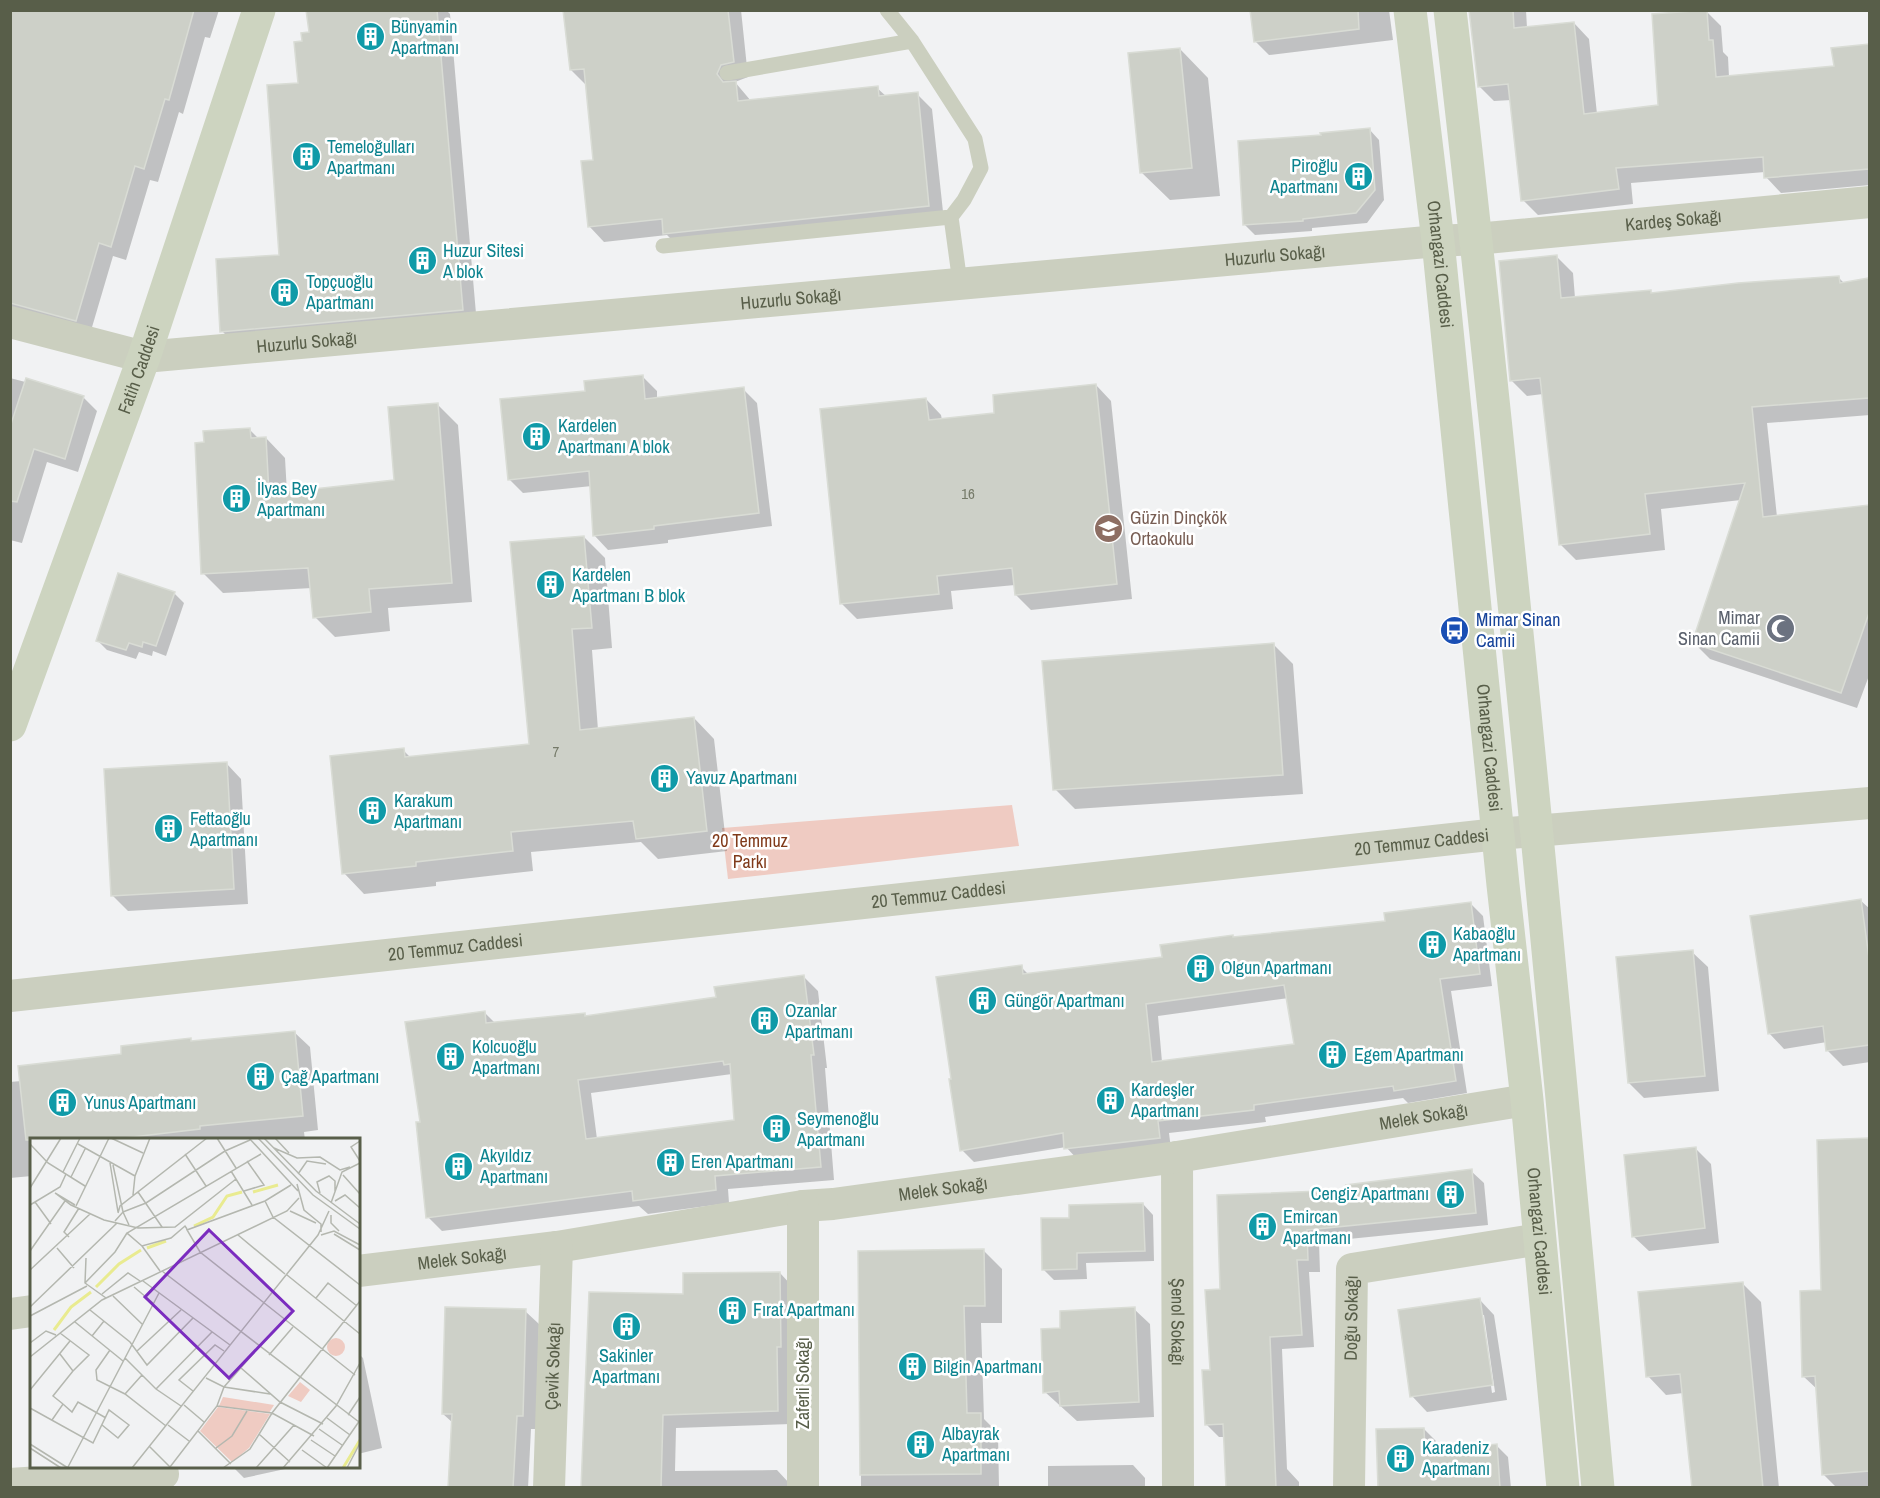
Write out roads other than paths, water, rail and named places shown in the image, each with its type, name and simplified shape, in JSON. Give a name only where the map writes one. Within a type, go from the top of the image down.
[{"type":"main road","name":"Fatih Caddesi","points":[[10,725],[144,357],[259,10]]},
{"type":"main road","name":"Orhangazi Caddesi","points":[[1410,10],[1438,241],[1527,1100],[1563,1488]]},
{"type":"main road","name":"Orhangazi Caddesi","points":[[1450,10],[1538,832],[1598,1488]]},
{"type":"street","name":"Kardeş Sokağı","points":[[1438,241],[1869,202]]},
{"type":"street","name":"Huzurlu Sokağı","points":[[10,322],[144,357],[1438,241]]},
{"type":"street","name":"20 Temmuz Caddesi","points":[[10,996],[1498,834],[1869,803]]},
{"type":"street","name":"Melek Sokağı","points":[[360,1271],[557,1247],[803,1206],[1177,1157],[1527,1100]]},
{"type":"street","name":"Şenol Sokağı","points":[[1177,1157],[1178,1488]]},
{"type":"street","name":"Zaferli Sokağı","points":[[803,1206],[803,1488]]},
{"type":"street","name":"Doğu Sokağı","points":[[1349,1488],[1352,1269],[1540,1239]]},
{"type":"street","name":"Çevik Sokağı","points":[[549,1488],[557,1247]]},
{"type":"street","points":[[10,1314],[30,1311]]},
{"type":"street","points":[[10,1484],[164,1476]]},
{"type":"lane","points":[[887,10],[912,41],[975,139],[981,168],[964,200],[951,217],[960,283]]},
{"type":"lane","points":[[727,73],[912,41]]},
{"type":"lane","points":[[663,246],[951,217]]},
{"type":"place","name":"Bünyamin Apartmanı","points":[[370,37]]},
{"type":"place","name":"Temeloğulları Apartmanı","points":[[306,157]]},
{"type":"place","name":"Piroğlu Apartmanı","points":[[1359,176]]},
{"type":"place","name":"Huzur Sitesi A blok","points":[[422,261]]},
{"type":"place","name":"Topçuoğlu Apartmanı","points":[[285,292]]},
{"type":"place","name":"Kardelen Apartmanı A blok","points":[[537,436]]},
{"type":"place","name":"İlyas Bey Apartmanı","points":[[236,499]]},
{"type":"place","name":"Güzin Dinçkök Ortaokulu","points":[[1109,528]]},
{"type":"place","name":"Kardelen Apartmanı B blok","points":[[551,585]]},
{"type":"place","name":"Mimar Sinan Camii","points":[[1781,628]]},
{"type":"place","name":"Mimar Sinan Cami̇i","points":[[1455,630]]},
{"type":"place","name":"Yavuz Apartmanı","points":[[665,778]]},
{"type":"place","name":"Karakum Apartmanı","points":[[373,811]]},
{"type":"place","name":"Fettaoğlu Apartmanı","points":[[169,829]]},
{"type":"place","name":"Kabaoğlu Apartmanı","points":[[1432,944]]},
{"type":"place","name":"Olgun Apartmanı","points":[[1200,968]]},
{"type":"place","name":"Güngör Apartmanı","points":[[983,1001]]},
{"type":"place","name":"Ozanlar Apartmanı","points":[[764,1021]]},
{"type":"place","name":"Egem Apartmanı","points":[[1333,1055]]},
{"type":"place","name":"Kolcuoğlu Apartmanı","points":[[451,1057]]},
{"type":"place","name":"Çağ Apartmanı","points":[[260,1077]]},
{"type":"place","name":"Kardeşler Apartmanı","points":[[1110,1100]]},
{"type":"place","name":"Yunus Apartmanı","points":[[63,1103]]},
{"type":"place","name":"Seymenoğlu Apartmanı","points":[[776,1129]]},
{"type":"place","name":"Eren Apartmanı","points":[[670,1162]]},
{"type":"place","name":"Akyıldız Apartmanı","points":[[459,1166]]},
{"type":"place","name":"Cengiz Apartmanı","points":[[1450,1194]]},
{"type":"place","name":"Emircan Apartmanı","points":[[1262,1227]]},
{"type":"place","name":"Fırat Apartmanı","points":[[732,1310]]},
{"type":"place","name":"Sakinler Apartmanı","points":[[626,1327]]},
{"type":"place","name":"Bilgin Apartmanı","points":[[912,1367]]},
{"type":"place","name":"Albayrak Apartmanı","points":[[921,1444]]},
{"type":"place","name":"Karadeniz Apartmanı","points":[[1401,1458]]},
{"type":"park label","name":"20 Temmuz Parkı","points":[[750,851]]}]
